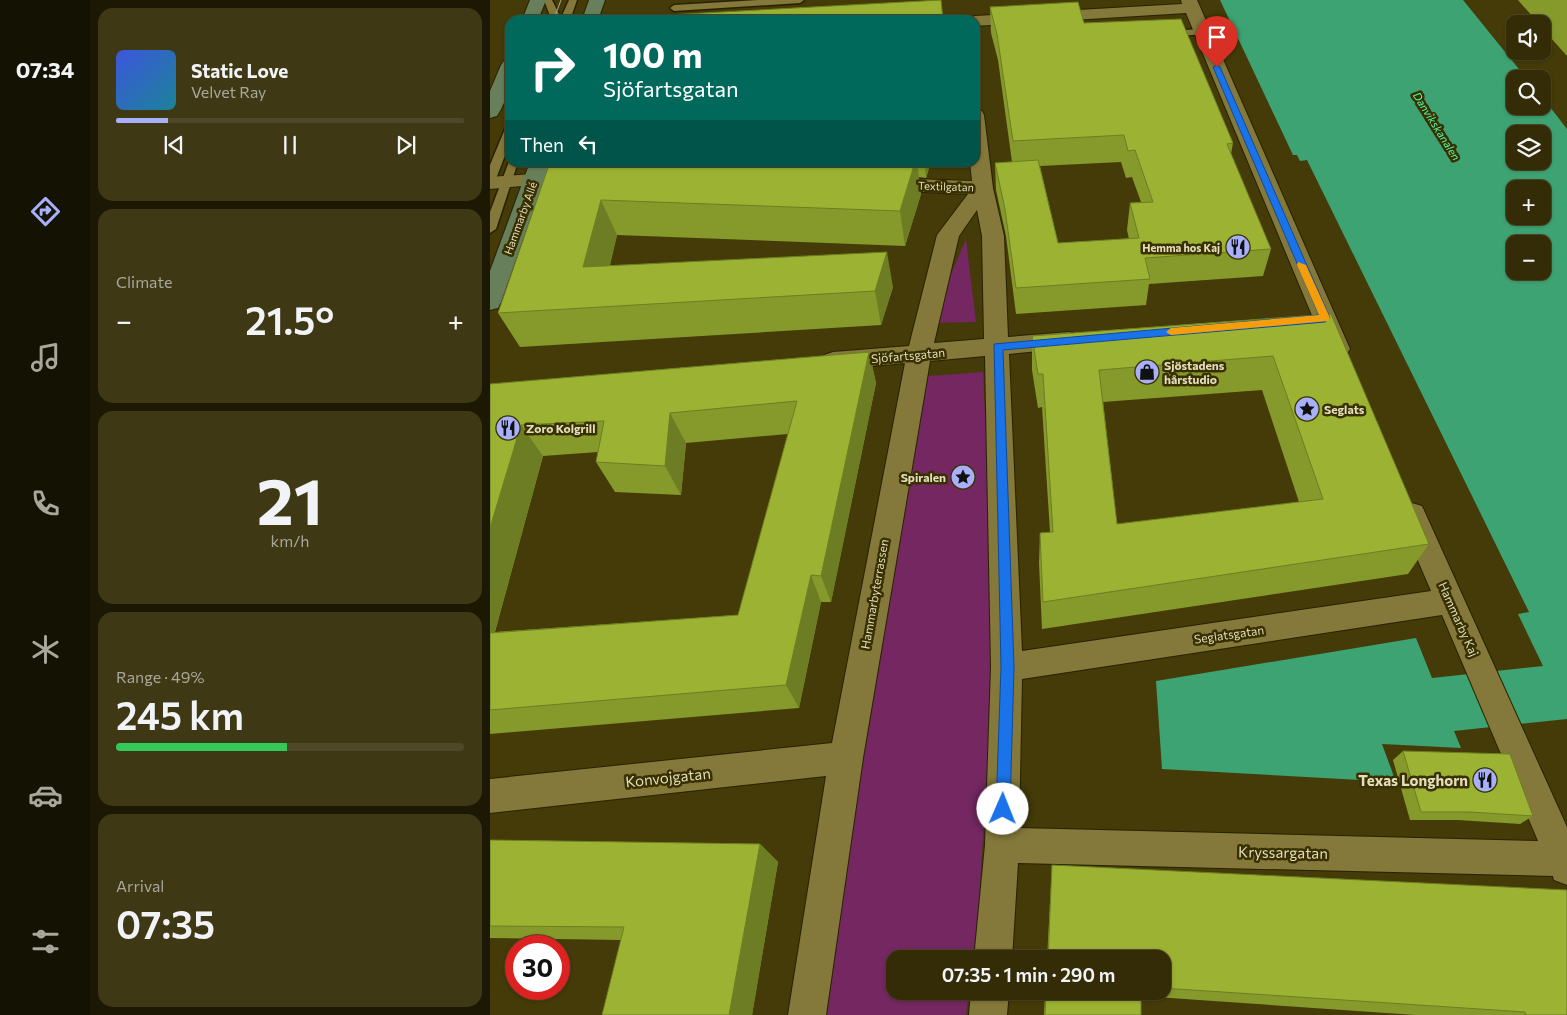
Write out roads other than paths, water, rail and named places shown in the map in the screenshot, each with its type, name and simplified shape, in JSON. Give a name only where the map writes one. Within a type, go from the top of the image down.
[{"type":"street","points":[[532,15],[538,0]]},
{"type":"street","points":[[592,15],[597,0]]},
{"type":"street","points":[[980,21],[1090,18],[1190,4],[1315,319],[1339,350]]},
{"type":"street","points":[[490,112],[505,78]]},
{"type":"street","points":[[980,161],[983,188],[993,236],[1008,667],[1003,754],[1002,845],[994,950]]},
{"type":"street","points":[[495,181],[536,171],[577,177]]},
{"type":"street","name":"Hammarby Allé","points":[[490,302],[536,171]]},
{"type":"street","name":"Textilgatan","points":[[866,184],[983,188]]},
{"type":"street","name":"Hammarbyterrassen","points":[[807,1015],[846,758],[919,354],[948,236],[983,188]]},
{"type":"street","name":"Sjöfartsgatan","points":[[811,363],[1087,339]]},
{"type":"street","name":"Hammarby Kaj","points":[[1400,487],[1565,863]]},
{"type":"street","name":"Seglatsgatan","points":[[1008,667],[1451,601]]},
{"type":"street","name":"Konvojgatan","points":[[490,796],[846,758]]},
{"type":"street","name":"Kryssargatan","points":[[1002,845],[1565,863]]},
{"type":"street","points":[[988,1015],[989,1000]]},
{"type":"lane","points":[[548,0],[555,15]]},
{"type":"lane","points":[[567,15],[573,0]]},
{"type":"lane","points":[[675,4],[800,0]]},
{"type":"lane","points":[[1154,34],[1202,32]]},
{"type":"lane","points":[[490,229],[495,181],[505,146]]},
{"type":"lane","points":[[495,181],[508,167]]},
{"type":"water","name":"Danvikskanalen","points":[[1220,0],[1463,0],[1506,53],[1506,60],[1512,60],[1520,70],[1506,70],[1506,115],[1551,115],[1551,108],[1567,129],[1567,719],[1454,731],[1461,748],[1382,744],[1396,782],[1162,769],[1156,681],[1416,638],[1432,678],[1543,666],[1518,614],[1529,612],[1307,160],[1300,161],[1297,155],[1293,155]]},
{"type":"tram line","points":[[555,15],[561,0]]},
{"type":"place","name":"Hemma hos Kaj","points":[[1238,247]]},
{"type":"place","name":"Sjöstadens hårstudio","points":[[1147,372]]},
{"type":"place","name":"Seglats","points":[[1307,409]]},
{"type":"place","name":"Zoro Kolgrill","points":[[508,428]]},
{"type":"place","name":"Spiralen","points":[[963,477]]},
{"type":"place","name":"Texas Longhorn","points":[[1485,780]]}]
